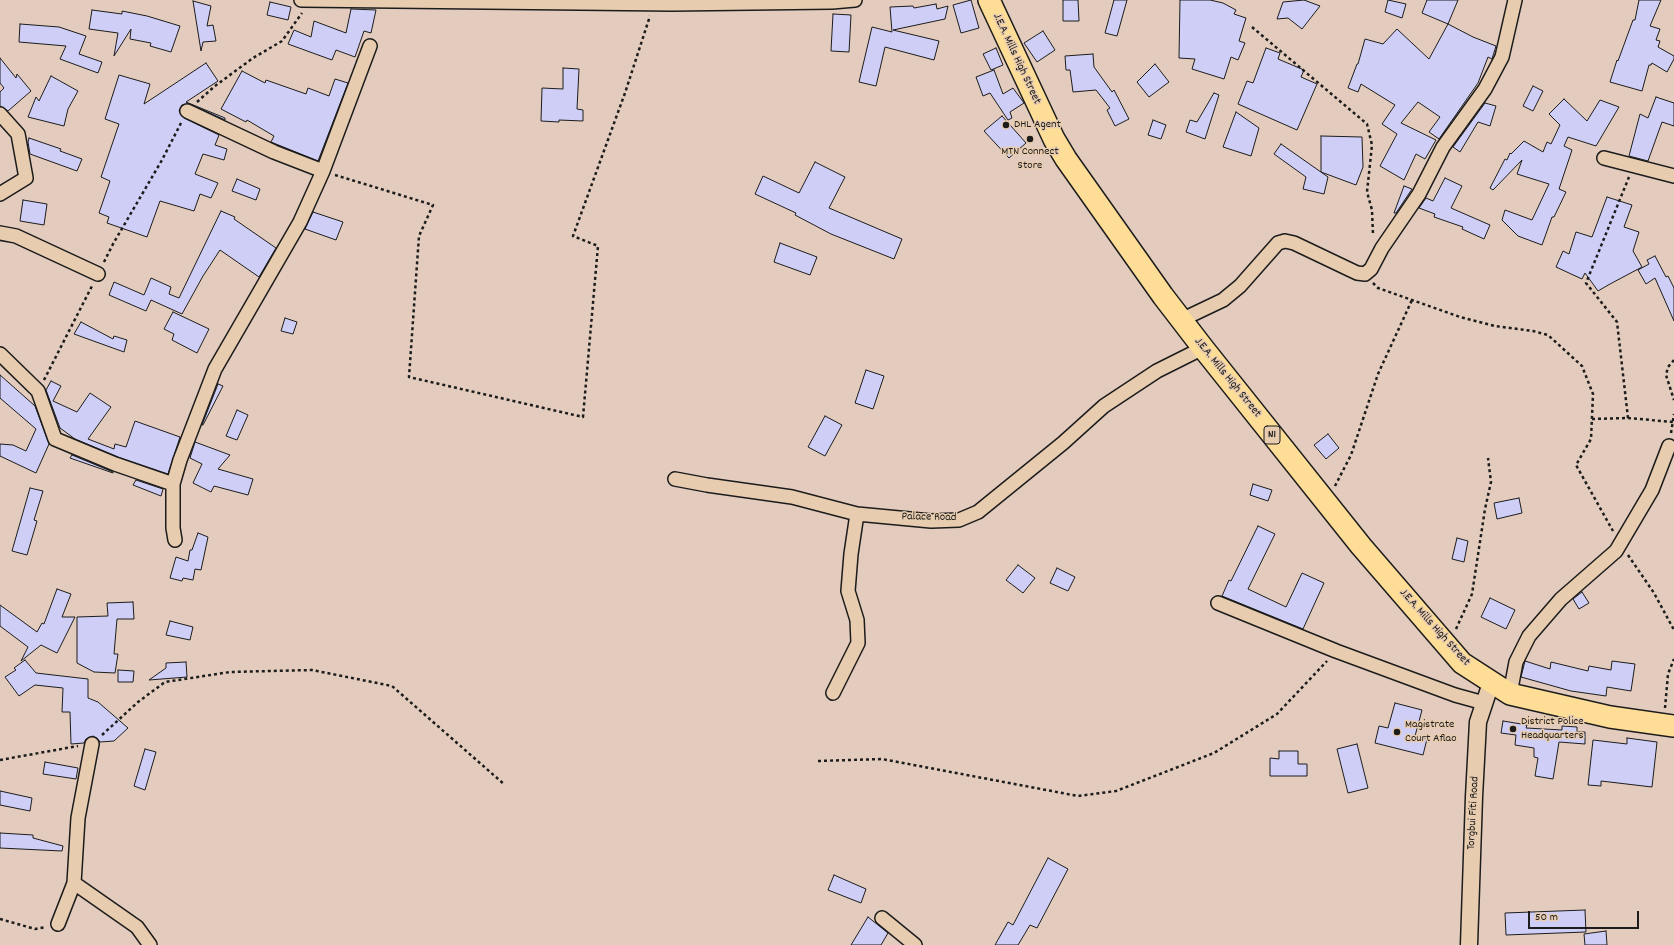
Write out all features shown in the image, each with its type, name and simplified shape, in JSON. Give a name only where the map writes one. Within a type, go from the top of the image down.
[{"type":"highway","name":"J.E.A. Mills High Street","points":[[989,0],[1054,139],[1181,320],[1361,546],[1462,663],[1501,689],[1610,717],[1670,717]]},
{"type":"street","points":[[301,0],[672,4],[832,2],[855,0]]},
{"type":"street","points":[[1181,320],[1223,300],[1240,286],[1278,243],[1285,241],[1294,243],[1351,271],[1365,274],[1371,269],[1382,248],[1419,194],[1443,147],[1485,89],[1502,57],[1515,0]]},
{"type":"street","points":[[175,540],[173,528],[173,484],[180,460],[215,369],[300,222],[323,171],[370,46]]},
{"type":"street","points":[[187,111],[274,152],[323,171]]},
{"type":"street","points":[[0,114],[18,134],[26,178],[0,194]]},
{"type":"street","points":[[1604,158],[1674,176]]},
{"type":"street","points":[[0,233],[16,236],[98,274]]},
{"type":"street","name":"Palace Road","points":[[675,479],[792,497],[857,514],[930,521],[959,520],[978,512],[1063,443],[1104,406],[1157,371],[1203,348]]},
{"type":"street","points":[[0,354],[38,391],[55,439],[115,464],[173,484]]},
{"type":"street","points":[[1501,689],[1529,636],[1561,599],[1616,551],[1652,490],[1669,446]]},
{"type":"street","points":[[833,693],[858,643],[857,620],[848,591],[851,554],[857,514]]},
{"type":"street","points":[[1218,602],[1336,651],[1455,695],[1484,703]]},
{"type":"street","name":"Torgbui Fiti Road","points":[[1469,945],[1478,722],[1484,703],[1501,689]]},
{"type":"street","points":[[58,924],[74,883],[78,818],[92,744]]},
{"type":"street","points":[[74,883],[137,927],[150,945]]},
{"type":"street","points":[[882,918],[915,945]]},
{"type":"path","points":[[38,391],[113,244],[162,160],[187,111],[215,86],[253,58],[282,41],[312,0]]},
{"type":"path","points":[[323,171],[433,205],[419,236],[409,377],[583,417],[598,246],[573,236],[625,93],[652,10]]},
{"type":"path","points":[[1252,27],[1367,124],[1372,145],[1367,192],[1372,210],[1374,262]]},
{"type":"path","points":[[1628,418],[1617,322],[1586,283],[1633,165]]},
{"type":"path","points":[[1365,274],[1378,288],[1460,317],[1494,326],[1533,331],[1552,338],[1582,366],[1593,394],[1591,439],[1576,465],[1620,543],[1654,594],[1674,630]]},
{"type":"path","points":[[1334,489],[1351,455],[1378,374],[1412,300]]},
{"type":"path","points":[[1674,360],[1668,367],[1666,375],[1674,400]]},
{"type":"path","points":[[1669,446],[1674,414]]},
{"type":"path","points":[[1592,419],[1628,418],[1673,422]]},
{"type":"path","points":[[1454,633],[1472,594],[1485,509],[1491,482],[1488,458]]},
{"type":"path","points":[[818,761],[882,759],[1078,796],[1116,791],[1214,753],[1277,714],[1336,651]]},
{"type":"path","points":[[1670,717],[1668,674],[1674,659]]},
{"type":"path","points":[[0,760],[92,744],[138,702],[165,682],[230,672],[312,670],[392,686],[505,785]]},
{"type":"path","points":[[0,919],[35,929],[58,924]]},
{"type":"building","points":[[971,0],[979,28],[961,33],[953,5]]},
{"type":"building","points":[[1063,0],[1078,0],[1079,21],[1063,21]]},
{"type":"building","points":[[1114,0],[1127,0],[1117,36],[1105,33]]},
{"type":"building","points":[[1180,0],[1210,0],[1223,3],[1236,10],[1234,14],[1246,18],[1239,41],[1245,43],[1238,60],[1231,57],[1224,79],[1192,69],[1195,59],[1179,58]]},
{"type":"building","points":[[1304,0],[1320,6],[1302,29],[1288,18],[1277,19],[1283,2]]},
{"type":"building","points":[[1388,0],[1406,4],[1402,18],[1385,12]]},
{"type":"building","points":[[1427,0],[1458,0],[1448,24],[1422,13]]},
{"type":"building","points":[[1639,0],[1661,0],[1650,26],[1660,29],[1656,40],[1660,41],[1658,47],[1674,56],[1674,59],[1667,72],[1652,63],[1649,65],[1642,91],[1610,82],[1633,20],[1635,20]]},
{"type":"building","points":[[193,1],[211,6],[207,26],[213,25],[216,41],[203,42],[201,51]]},
{"type":"building","points":[[270,2],[291,7],[288,20],[267,15]]},
{"type":"building","points":[[936,4],[937,9],[948,6],[945,19],[893,30],[939,41],[934,60],[885,47],[876,86],[859,82],[872,27],[892,32],[890,7],[913,6],[914,8]]},
{"type":"building","points":[[351,9],[376,10],[371,33],[364,31],[355,57],[336,50],[332,60],[288,44],[294,30],[311,37],[314,21],[346,33]]},
{"type":"building","points":[[92,10],[122,14],[122,11],[147,16],[180,26],[171,52],[150,46],[151,43],[130,39],[131,29],[114,56],[118,33],[89,29]]},
{"type":"building","points":[[833,14],[851,15],[849,52],[831,51]]},
{"type":"building","points":[[20,24],[59,27],[86,36],[79,54],[102,62],[98,73],[60,59],[66,46],[19,42]]},
{"type":"building","points":[[1448,24],[1473,37],[1496,46],[1492,59],[1488,57],[1478,83],[1439,139],[1429,132],[1440,117],[1418,102],[1401,123],[1436,140],[1425,159],[1416,154],[1404,180],[1380,166],[1397,134],[1382,124],[1395,105],[1361,84],[1358,92],[1348,88],[1358,64],[1365,39],[1383,44],[1397,29],[1429,59]]},
{"type":"building","points":[[1043,31],[1055,50],[1037,62],[1024,43]]},
{"type":"building","points":[[996,48],[1003,65],[991,70],[983,54]]},
{"type":"building","points":[[1266,48],[1280,53],[1278,59],[1304,70],[1301,77],[1317,84],[1297,130],[1238,104],[1247,81],[1253,83]]},
{"type":"building","points":[[1093,54],[1094,67],[1112,92],[1114,90],[1129,119],[1115,126],[1107,110],[1110,108],[1096,90],[1073,92],[1070,70],[1066,70],[1065,56]]},
{"type":"building","points":[[0,58],[16,78],[17,74],[31,91],[8,111],[0,106],[0,92],[4,88],[0,83]]},
{"type":"building","points":[[206,63],[218,81],[186,102],[225,118],[225,120],[190,104],[182,105],[179,111],[184,118],[219,135],[215,145],[227,149],[224,160],[203,154],[195,174],[218,183],[211,198],[200,194],[194,211],[160,201],[147,237],[107,223],[109,217],[99,213],[110,181],[101,177],[119,124],[105,119],[119,75],[150,84],[144,104]]},
{"type":"building","points":[[1155,64],[1169,82],[1149,97],[1137,82]]},
{"type":"building","points":[[563,68],[579,69],[577,109],[583,110],[583,121],[541,121],[542,88],[563,89]]},
{"type":"building","points":[[994,70],[1003,94],[1013,88],[1024,103],[1010,112],[1012,118],[1008,120],[990,93],[983,96],[976,77]]},
{"type":"building","points":[[242,71],[265,83],[266,80],[306,94],[308,88],[329,96],[335,79],[348,83],[318,161],[271,142],[274,136],[247,120],[246,122],[221,109]]},
{"type":"building","points":[[51,76],[78,91],[68,109],[64,126],[28,117],[36,97],[39,101]]},
{"type":"building","points":[[1533,86],[1543,91],[1533,111],[1523,106]]},
{"type":"building","points":[[1214,93],[1219,95],[1205,139],[1186,132],[1190,120],[1197,122]]},
{"type":"building","points":[[1656,97],[1674,103],[1674,126],[1662,122],[1648,161],[1629,156],[1640,114],[1648,118]]},
{"type":"building","points":[[1564,99],[1587,121],[1600,100],[1619,107],[1596,146],[1568,137],[1564,146],[1572,150],[1559,189],[1566,192],[1554,217],[1552,217],[1542,245],[1518,236],[1502,220],[1505,210],[1532,220],[1549,184],[1517,174],[1522,160],[1493,190],[1490,188],[1505,159],[1507,160],[1510,153],[1511,154],[1524,141],[1543,152],[1547,142],[1551,144],[1560,125],[1549,114]]},
{"type":"building","points":[[1485,103],[1496,106],[1490,126],[1478,122],[1460,152],[1453,147]]},
{"type":"building","points":[[1236,112],[1259,128],[1251,156],[1223,147]]},
{"type":"building","points":[[1002,116],[1026,143],[1009,158],[984,131]]},
{"type":"building","points":[[1153,120],[1166,125],[1161,139],[1148,135]]},
{"type":"building","points":[[1321,136],[1362,137],[1363,167],[1356,185],[1321,172]]},
{"type":"building","points":[[29,138],[61,149],[60,151],[82,159],[77,171],[30,154],[28,142]]},
{"type":"building","points":[[1281,144],[1328,177],[1324,194],[1303,189],[1306,177],[1274,154]]},
{"type":"building","points":[[815,162],[845,177],[829,208],[902,239],[894,259],[831,234],[795,215],[796,213],[755,194],[763,176],[799,193]]},
{"type":"building","points":[[1445,178],[1462,186],[1451,208],[1490,225],[1484,239],[1462,229],[1463,227],[1434,217],[1435,214],[1419,208],[1426,198],[1433,201]]},
{"type":"building","points":[[237,179],[260,189],[256,200],[232,191]]},
{"type":"building","points":[[1404,186],[1412,189],[1396,213],[1394,213]]},
{"type":"building","points":[[1607,197],[1632,205],[1624,227],[1639,232],[1633,251],[1642,267],[1598,291],[1585,273],[1582,279],[1556,267],[1563,251],[1569,254],[1576,232],[1592,237]]},
{"type":"building","points":[[23,200],[47,204],[44,225],[20,221]]},
{"type":"building","points":[[221,211],[235,217],[234,219],[276,248],[259,277],[220,250],[203,276],[182,314],[151,300],[146,311],[109,295],[114,282],[144,295],[151,278],[171,287],[169,294],[179,298]]},
{"type":"building","points":[[313,212],[343,222],[336,240],[305,229]]},
{"type":"building","points":[[780,243],[817,257],[810,275],[774,262]]},
{"type":"building","points":[[1655,256],[1666,277],[1668,276],[1674,288],[1674,321],[1655,278],[1646,284],[1638,270],[1649,264],[1647,260]]},
{"type":"building","points":[[173,312],[209,329],[197,353],[172,340],[174,334],[164,329]]},
{"type":"building","points":[[285,318],[297,322],[293,334],[281,331]]},
{"type":"building","points":[[81,322],[113,339],[114,336],[127,340],[124,352],[74,334]]},
{"type":"building","points":[[866,370],[884,376],[873,409],[855,403]]},
{"type":"building","points":[[0,375],[35,406],[49,444],[36,473],[0,456],[0,444],[13,445],[26,451],[36,429],[0,398]]},
{"type":"building","points":[[51,381],[61,386],[53,401],[77,412],[90,393],[111,407],[88,439],[114,449],[115,444],[126,447],[135,421],[180,437],[168,474],[118,457],[75,439],[60,428],[46,390]]},
{"type":"building","points":[[218,384],[223,386],[202,425]]},
{"type":"building","points":[[237,410],[248,415],[237,440],[226,436]]},
{"type":"building","points":[[825,416],[842,425],[825,456],[808,447]]},
{"type":"building","points":[[1328,434],[1339,448],[1326,459],[1314,445]]},
{"type":"building","points":[[195,442],[230,455],[218,469],[253,479],[248,495],[214,486],[211,492],[193,483],[202,464],[190,458]]},
{"type":"building","points":[[72,455],[113,472],[113,473],[70,458]]},
{"type":"building","points":[[136,480],[163,489],[161,496],[133,485]]},
{"type":"building","points":[[1253,484],[1272,490],[1268,501],[1250,495]]},
{"type":"building","points":[[30,488],[43,491],[34,520],[37,521],[27,555],[12,551]]},
{"type":"building","points":[[1519,498],[1522,513],[1497,519],[1494,503]]},
{"type":"building","points":[[1258,526],[1275,534],[1248,589],[1286,607],[1302,573],[1324,583],[1303,629],[1222,596]]},
{"type":"building","points":[[198,533],[208,537],[201,570],[195,569],[193,580],[183,578],[182,581],[170,578],[176,557],[188,561],[190,550],[192,550]]},
{"type":"building","points":[[1457,538],[1468,541],[1464,562],[1452,559]]},
{"type":"building","points":[[1018,565],[1035,578],[1023,593],[1006,580]]},
{"type":"building","points":[[1057,568],[1075,577],[1068,591],[1050,583]]},
{"type":"building","points":[[57,589],[71,594],[62,617],[75,617],[57,653],[41,645],[21,661],[28,647],[0,626],[0,605],[37,632],[42,623],[44,624]]},
{"type":"building","points":[[1582,592],[1589,603],[1579,609],[1573,599]]},
{"type":"building","points":[[1490,598],[1515,610],[1506,629],[1481,617]]},
{"type":"building","points":[[133,602],[134,619],[117,619],[114,654],[118,654],[115,673],[94,672],[77,663],[77,617],[108,616],[107,603]]},
{"type":"building","points":[[170,621],[193,627],[190,640],[166,635]]},
{"type":"building","points":[[25,660],[36,673],[88,679],[88,698],[98,702],[128,728],[114,741],[100,742],[93,736],[86,739],[84,743],[71,744],[70,712],[62,712],[63,688],[35,685],[19,696],[5,677],[16,670],[14,668]]},
{"type":"building","points":[[1525,661],[1550,669],[1551,662],[1588,671],[1589,666],[1611,670],[1612,661],[1635,664],[1631,691],[1607,687],[1606,696],[1571,691],[1521,677]]},
{"type":"building","points":[[186,662],[187,677],[149,680],[166,668],[166,663]]},
{"type":"building","points":[[118,670],[134,671],[133,682],[118,682]]},
{"type":"building","name":"Magistrate Court Aflao","points":[[1395,703],[1422,710],[1415,736],[1427,739],[1423,755],[1375,743],[1379,726],[1388,728]]},
{"type":"building","points":[[1503,721],[1527,725],[1526,728],[1562,730],[1562,726],[1577,727],[1577,732],[1585,732],[1585,744],[1559,742],[1553,779],[1535,776],[1538,758],[1534,757],[1534,748],[1515,745],[1516,735],[1501,733]]},
{"type":"building","points":[[1627,738],[1657,742],[1652,787],[1601,781],[1601,786],[1588,785],[1593,740],[1627,744]]},
{"type":"building","points":[[1357,744],[1368,788],[1348,793],[1337,749]]},
{"type":"building","points":[[145,749],[156,752],[145,790],[134,786]]},
{"type":"building","points":[[1279,751],[1298,751],[1298,764],[1307,764],[1307,776],[1270,776],[1270,758],[1279,759]]},
{"type":"building","points":[[45,762],[78,768],[76,779],[43,774]]},
{"type":"building","points":[[0,791],[32,798],[30,811],[0,805]]},
{"type":"building","points":[[0,833],[33,835],[33,838],[63,846],[62,851],[0,848]]},
{"type":"building","points":[[1048,858],[1068,869],[1037,928],[1030,925],[1018,945],[995,945],[1008,922],[1013,925]]},
{"type":"building","points":[[834,875],[866,889],[861,903],[828,890]]},
{"type":"building","points":[[1585,910],[1586,932],[1506,935],[1505,913]]},
{"type":"building","points":[[868,917],[888,933],[881,945],[851,945]]},
{"type":"building","points":[[1606,931],[1607,945],[1585,945],[1584,934]]},
{"type":"place","name":"DHL Agent","points":[[1006,125]]},
{"type":"place","name":"MTN Connect Store","points":[[1030,139]]},
{"type":"place","name":"District Police Headquarters","points":[[1513,729]]},
{"type":"place","name":"Magistrate Court Aflao","points":[[1397,732]]}]
